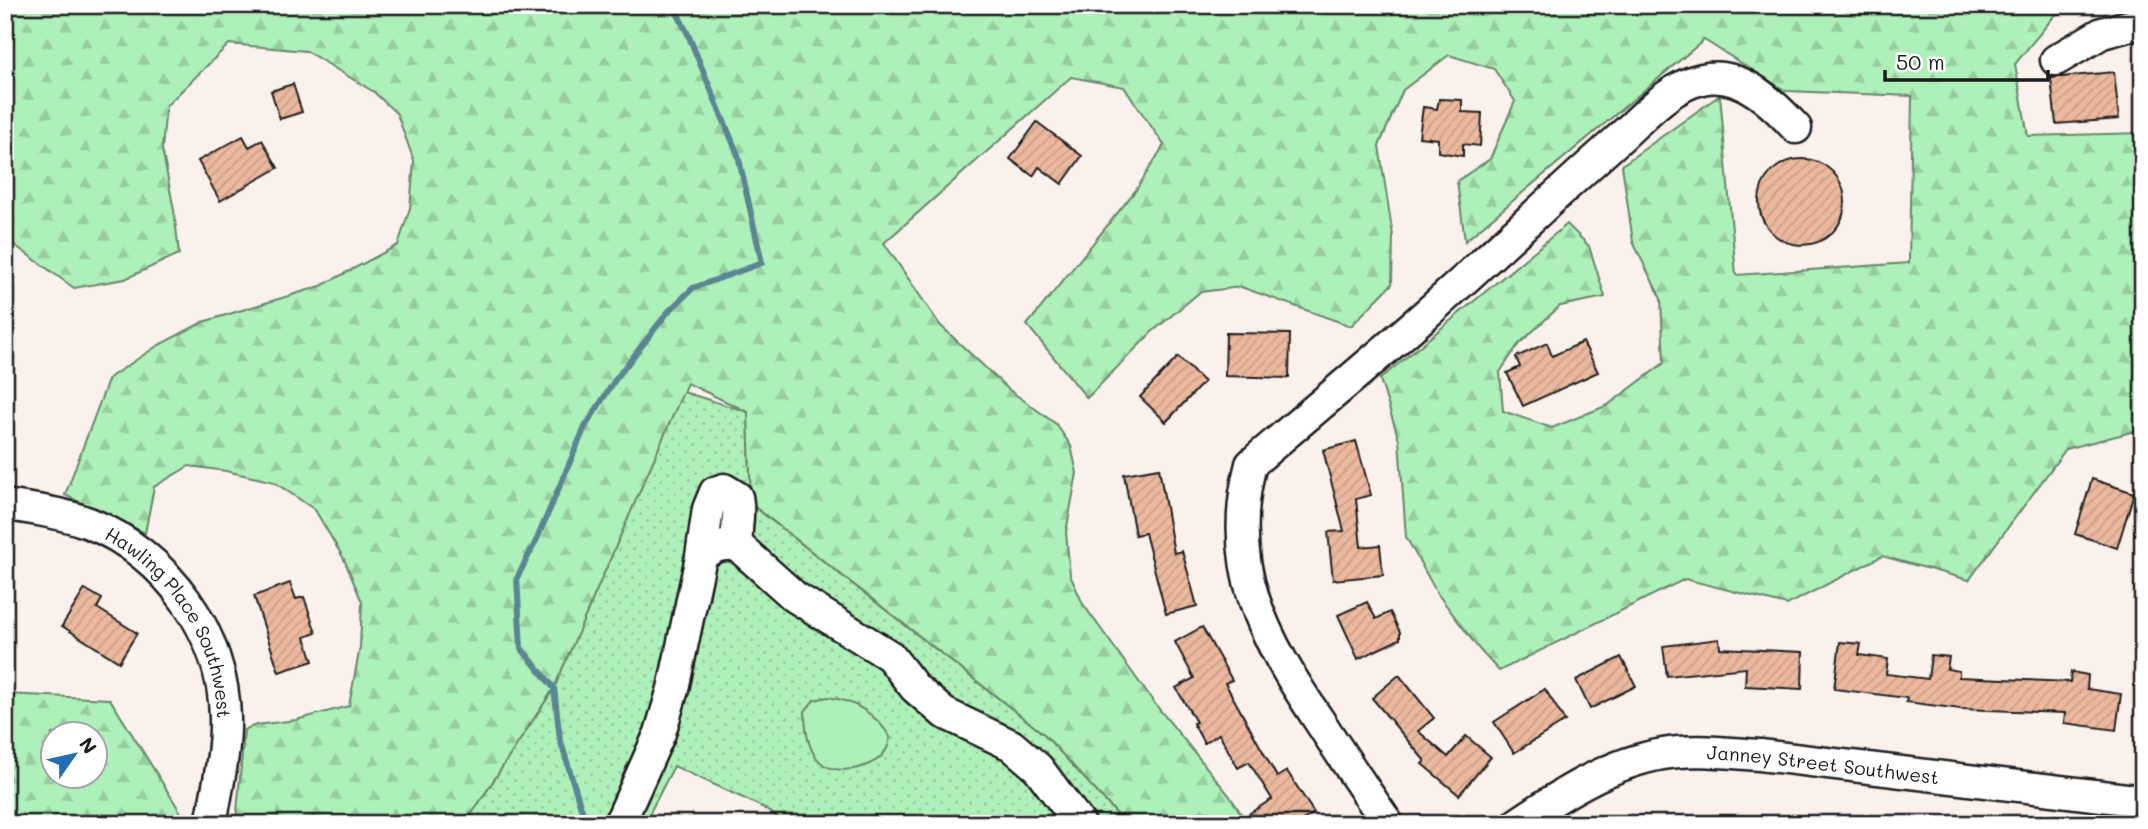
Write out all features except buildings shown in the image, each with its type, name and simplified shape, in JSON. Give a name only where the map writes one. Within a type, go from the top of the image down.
[{"type":"street","points":[[2056,60],[2102,33],[2143,22]]},
{"type":"street","points":[[1388,824],[1284,668],[1266,632],[1247,577],[1241,519],[1251,464],[1424,316],[1663,100],[1685,85],[1704,78],[1721,78],[1740,83],[1776,106],[1796,128]]},
{"type":"street","points":[[618,824],[660,733],[674,689],[708,509],[715,492],[724,489],[737,497],[739,505],[735,531],[737,545]]},
{"type":"street","name":"Hawling Place Southwest","points":[[5,505],[57,513],[110,534],[168,578],[188,602],[204,629],[215,658],[225,709],[222,760],[211,824]]},
{"type":"street","points":[[701,557],[714,547],[737,545],[795,597],[890,656],[915,688],[944,713],[1011,745],[1038,768],[1080,824]]},
{"type":"street","name":"Janney Street Southwest","points":[[1517,824],[1577,787],[1623,765],[1663,754],[1697,751],[1760,755],[2143,802]]},
{"type":"green space","points":[[5,5],[2092,5],[2055,15],[2015,64],[2028,136],[2143,133],[2143,429],[2066,449],[1969,580],[1882,556],[1787,605],[1685,579],[1499,671],[1437,593],[1406,537],[1399,440],[1380,379],[1567,224],[1589,246],[1605,297],[1560,306],[1518,345],[1500,372],[1503,411],[1552,428],[1608,405],[1664,363],[1661,299],[1633,242],[1622,165],[1720,95],[1736,275],[1909,263],[1912,96],[1786,91],[1704,40],[1465,241],[1457,181],[1490,159],[1515,101],[1494,69],[1449,55],[1403,90],[1379,146],[1393,236],[1392,284],[1351,326],[1241,287],[1200,292],[1152,332],[1087,398],[1027,325],[1136,190],[1164,145],[1124,87],[1071,77],[884,243],[940,325],[1008,389],[1056,424],[1071,446],[1077,473],[1066,532],[1070,575],[1083,604],[1155,704],[1229,795],[1248,824],[1126,824],[1044,734],[751,504],[748,412],[687,383],[554,688],[465,824],[316,824],[314,817],[264,824],[236,824],[244,730],[256,725],[296,720],[349,706],[360,647],[362,602],[344,559],[315,510],[274,482],[189,466],[154,487],[145,533],[65,495],[109,378],[157,346],[203,322],[321,286],[398,245],[410,208],[414,161],[397,114],[374,92],[306,51],[229,44],[166,106],[162,149],[179,254],[125,279],[74,288],[9,241],[5,234]]},
{"type":"green space","points":[[677,390],[748,412],[751,504],[1044,734],[1126,824],[789,824],[756,804],[674,766],[644,824],[465,824],[554,688]]},
{"type":"green space","points":[[5,694],[110,699],[188,824],[5,824]]},
{"type":"green space","points":[[828,697],[856,705],[878,722],[890,737],[883,755],[868,765],[840,770],[824,765],[819,760],[808,740],[805,711],[814,700]]},
{"type":"waterway","points":[[586,824],[560,739],[554,688],[521,648],[517,578],[537,539],[585,427],[615,380],[668,312],[693,288],[762,263],[738,155],[687,32],[673,5]]}]
